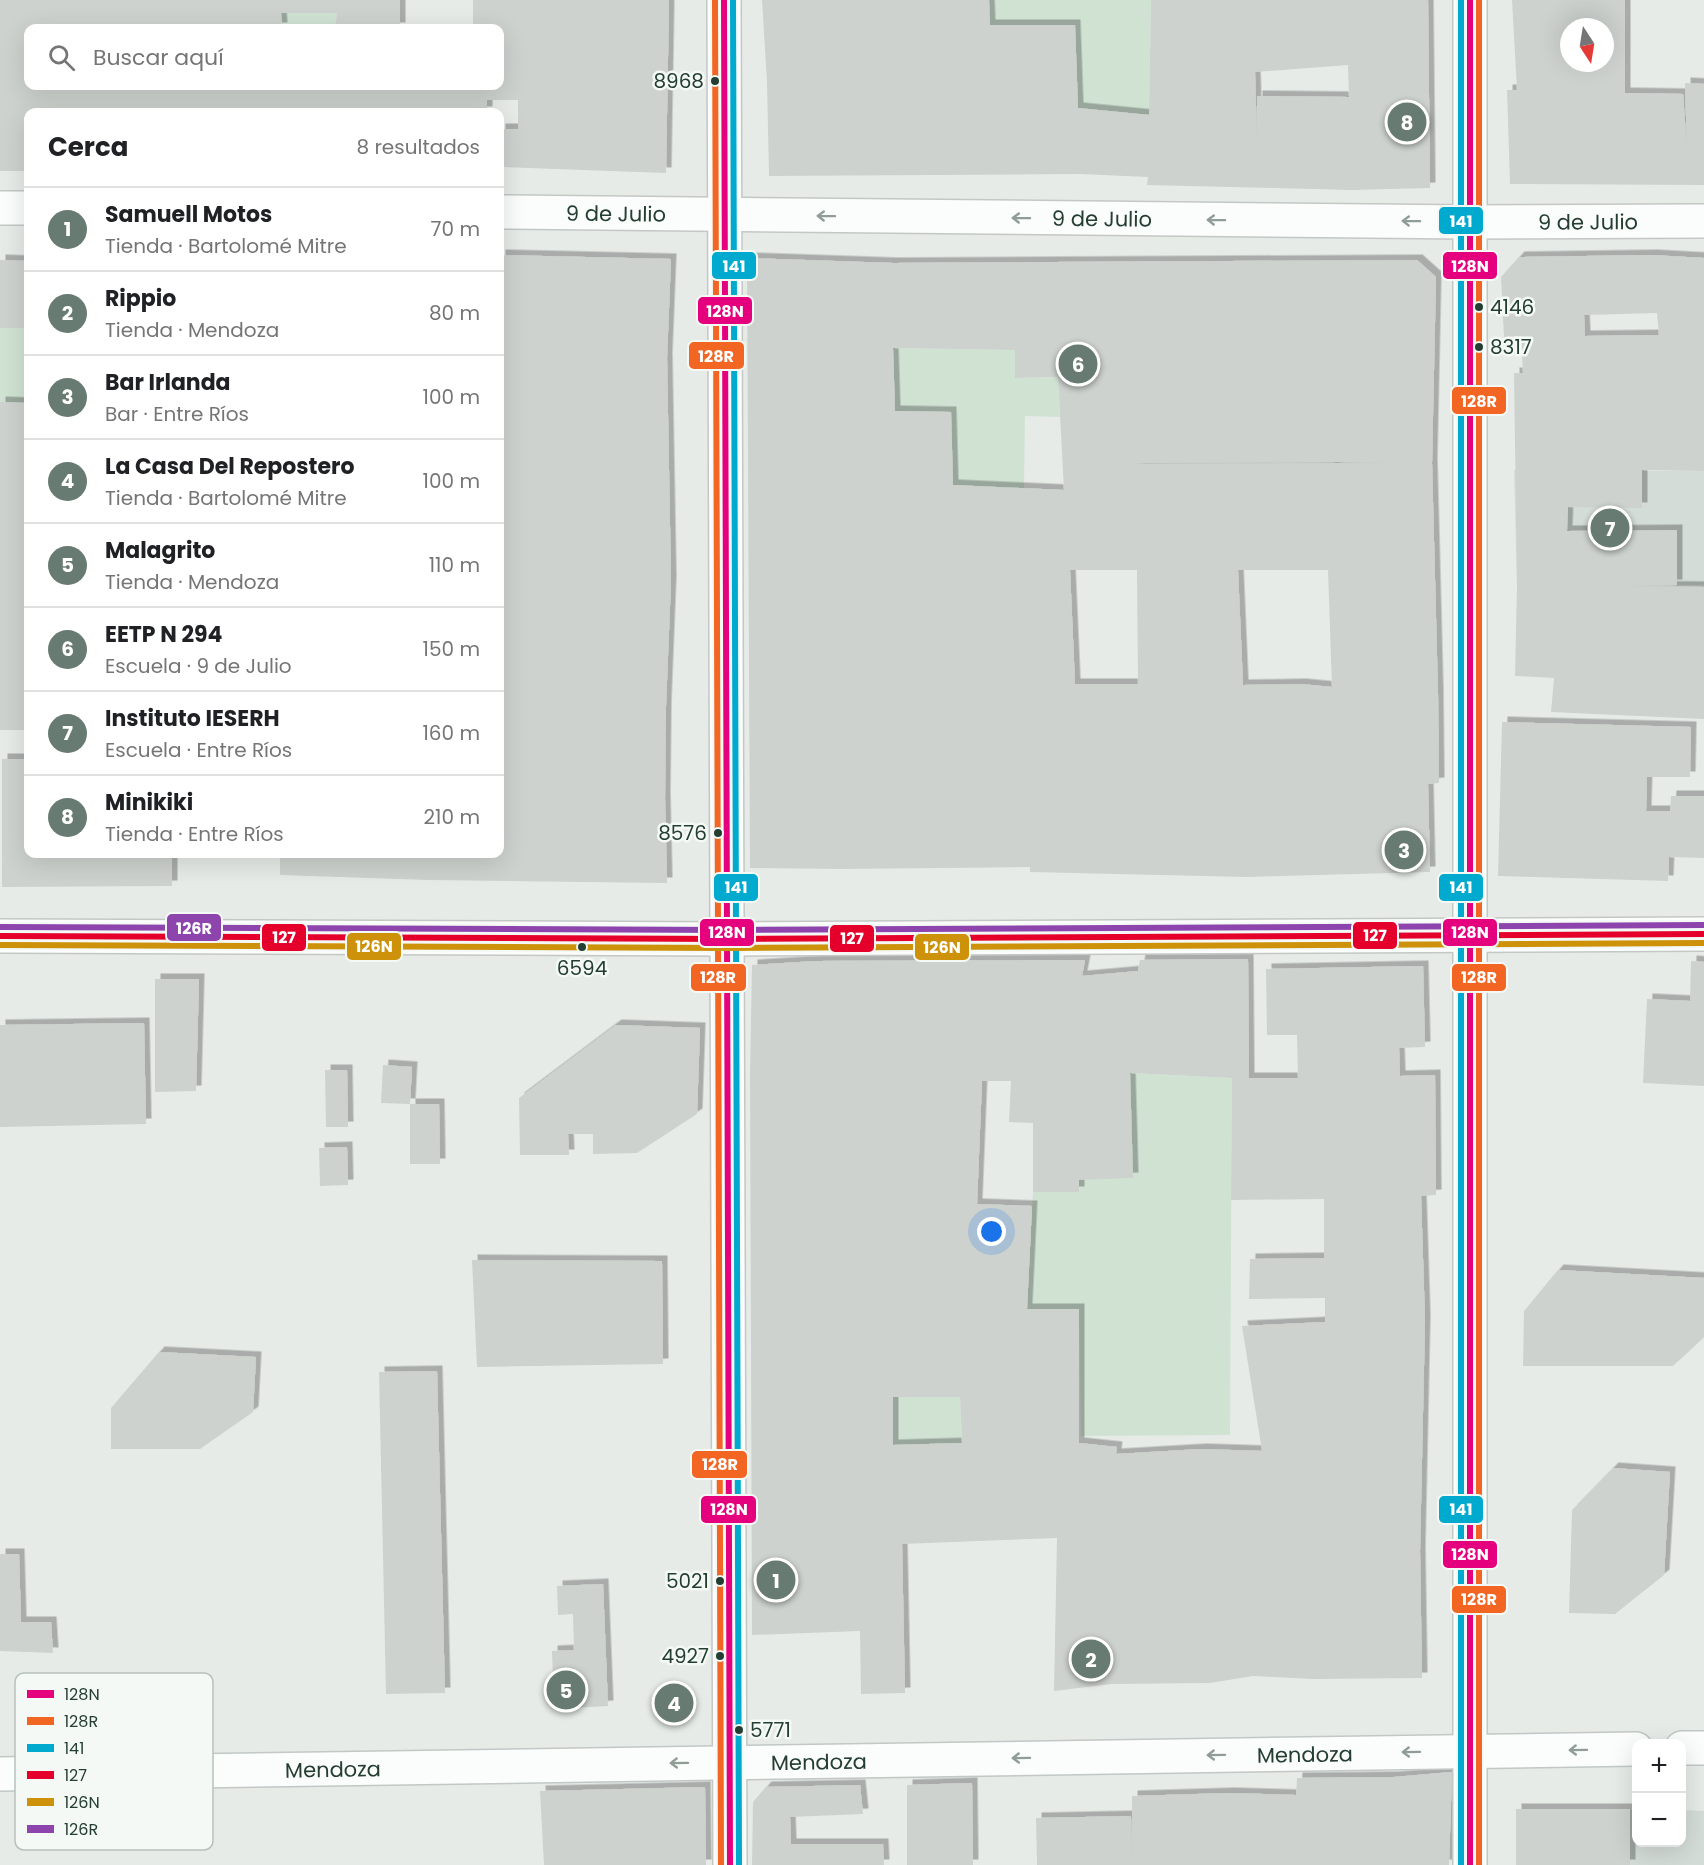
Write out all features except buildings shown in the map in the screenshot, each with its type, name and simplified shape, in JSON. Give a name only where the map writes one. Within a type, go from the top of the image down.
[{"type":"street","points":[[724,0],[730,1865]]},
{"type":"street","points":[[1470,0],[1470,1865]]},
{"type":"street","points":[[0,207],[24,208]]},
{"type":"street","name":"9 de Julio","points":[[504,213],[1469,222],[1704,221]]},
{"type":"street","points":[[0,936],[728,939],[1704,934]]},
{"type":"street","points":[[1686,1748],[1704,1748]]},
{"type":"street","name":"Mendoza","points":[[213,1771],[1632,1749]]},
{"type":"street","name":"Mendoza","points":[[0,1774],[15,1774]]},
{"type":"shaded area","points":[[1514,470],[1704,471],[1704,585],[1517,585]]},
{"type":"shaded area","points":[[1516,1809],[1632,1810],[1632,1847],[1686,1847],[1686,1810],[1704,1811],[1704,1865],[1516,1865]]},
{"type":"green space","points":[[989,0],[1151,0],[1149,115],[1078,108],[1075,25],[990,25]]},
{"type":"green space","points":[[281,13],[337,13],[336,24],[282,24]]},
{"type":"green space","points":[[0,328],[24,328],[24,403],[0,402]]},
{"type":"green space","points":[[893,348],[1015,350],[1015,378],[1058,377],[1060,417],[1025,416],[1024,489],[953,485],[951,412],[895,411]]},
{"type":"green space","points":[[1130,1073],[1232,1078],[1230,1435],[1081,1436],[1079,1309],[1027,1309],[1033,1192],[1078,1192],[1079,1180]]},
{"type":"green space","points":[[893,1397],[960,1397],[962,1443],[893,1445]]},
{"type":"transit line","name":"128R","points":[[715,0],[721,1865]]},
{"type":"transit line","name":"128N","points":[[724,0],[730,1865]]},
{"type":"transit line","name":"141","points":[[733,0],[739,1865]]},
{"type":"transit line","name":"141","points":[[1461,0],[1461,1865]]},
{"type":"transit line","name":"128N","points":[[1470,0],[1470,1865]]},
{"type":"transit line","name":"128R","points":[[1479,0],[1479,1865]]},
{"type":"transit line","name":"126R","points":[[0,927],[728,930],[1704,925]]},
{"type":"transit line","name":"127","points":[[0,936],[728,939],[1704,934]]},
{"type":"transit line","name":"126N","points":[[0,945],[728,948],[1704,943]]},
{"type":"place","name":"8968","points":[[715,81]]},
{"type":"place","name":"Minikiki","points":[[1407,122]]},
{"type":"place","name":"4146","points":[[1479,307]]},
{"type":"place","name":"8317","points":[[1479,347]]},
{"type":"place","name":"EETP N 294","points":[[1078,364]]},
{"type":"place","name":"Instituto IESERH","points":[[1610,528]]},
{"type":"place","name":"8576","points":[[718,833]]},
{"type":"place","name":"Bar Irlanda","points":[[1404,850]]},
{"type":"place","name":"6594","points":[[582,947]]},
{"type":"place","name":"Samuell Motos","points":[[776,1580]]},
{"type":"place","name":"5021","points":[[720,1581]]},
{"type":"place","name":"4927","points":[[720,1656]]},
{"type":"place","name":"Rippio","points":[[1091,1659]]},
{"type":"place","name":"Malagrito","points":[[566,1690]]},
{"type":"place","name":"La Casa Del Repostero","points":[[674,1703]]},
{"type":"place","name":"5771","points":[[739,1730]]}]
